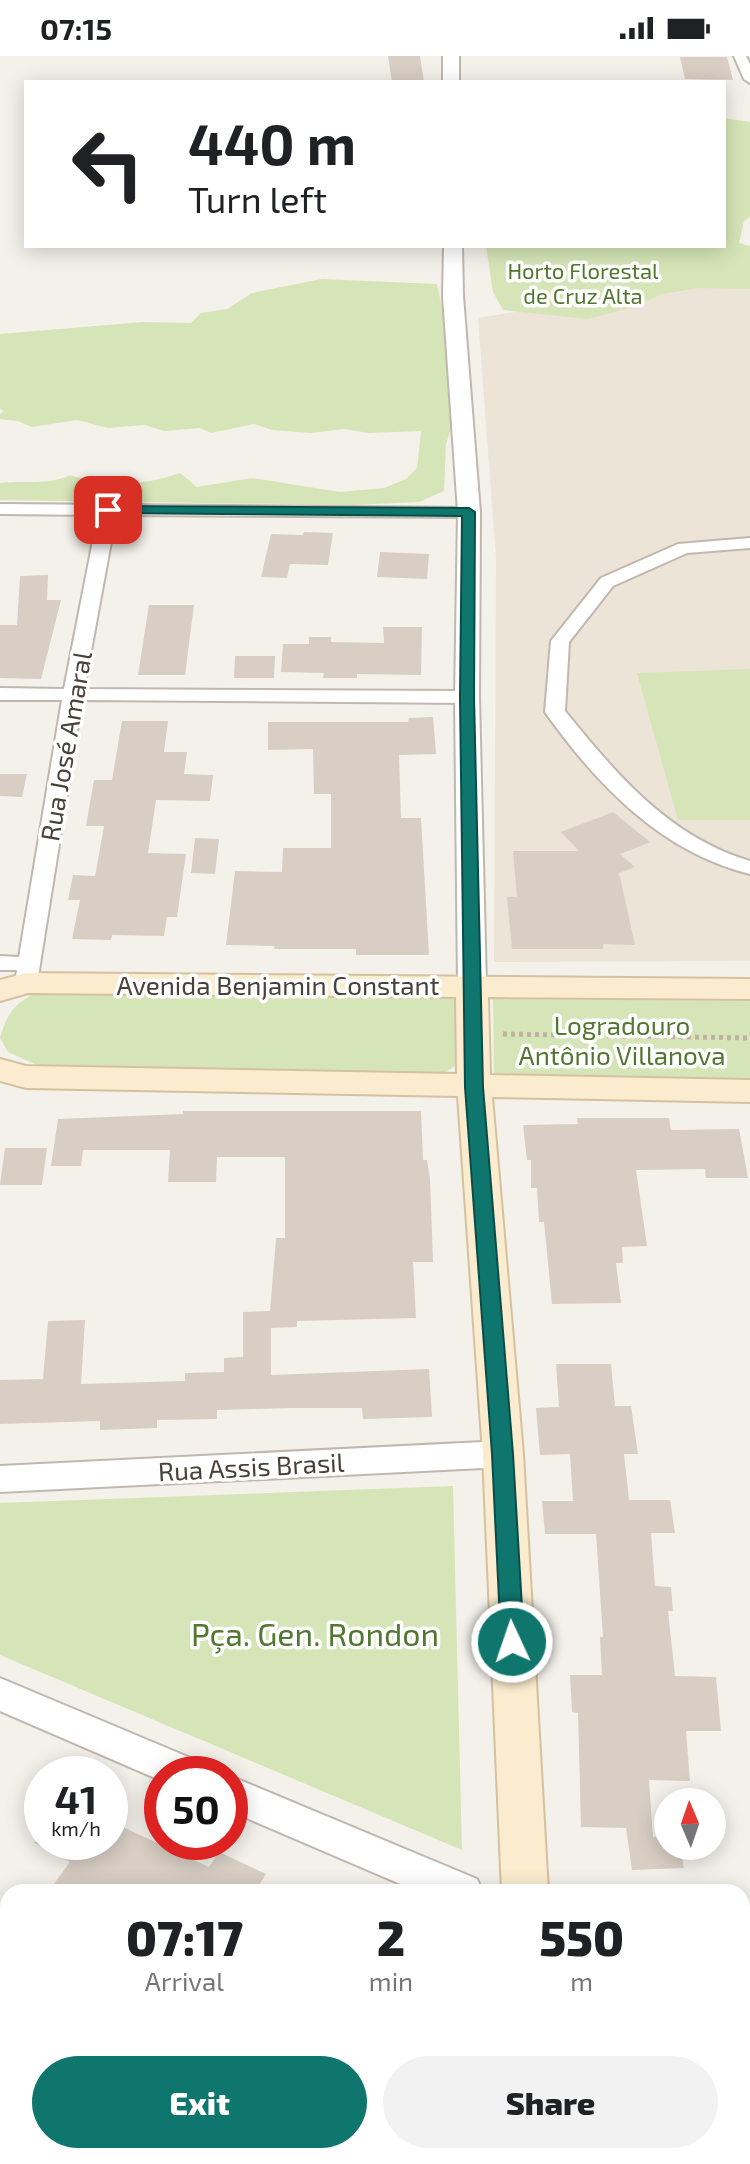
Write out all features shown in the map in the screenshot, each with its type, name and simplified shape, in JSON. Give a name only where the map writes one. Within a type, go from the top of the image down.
[{"type":"main road","name":"Avenida Benjamin Constant","points":[[18,979],[750,989]]},
{"type":"main road","points":[[472,986],[474,1087],[503,1454],[525,1884]]},
{"type":"main road","points":[[0,1070],[26,1077],[750,1091]]},
{"type":"street","points":[[451,56],[451,80]]},
{"type":"street","points":[[740,56],[750,79]]},
{"type":"street","points":[[453,248],[453,296],[469,512],[467,697],[472,986]]},
{"type":"street","points":[[0,509],[469,512]]},
{"type":"street","name":"Rua José Amaral","points":[[18,979],[108,510]]},
{"type":"street","points":[[750,543],[684,548],[607,582],[560,641],[555,712],[607,777],[664,830],[722,862],[750,868]]},
{"type":"street","points":[[0,694],[467,697]]},
{"type":"street","points":[[0,963],[18,979]]},
{"type":"street","name":"Rua Assis Brasil","points":[[0,1479],[503,1454]]},
{"type":"street","points":[[0,1694],[144,1756]]},
{"type":"street","points":[[248,1801],[444,1884]]},
{"type":"path","points":[[473,1033],[750,1038]]},
{"type":"shaded area","points":[[750,274],[750,961],[494,962],[496,558],[478,318]]},
{"type":"green space","name":"Horto Florestal de Cruz Alta","points":[[726,118],[750,122],[750,217],[744,221],[739,243],[750,246],[750,289],[699,288],[662,294],[634,307],[587,319],[503,310],[493,292],[486,248],[726,248]]},
{"type":"green space","points":[[322,279],[437,284],[445,321],[454,328],[454,420],[446,444],[444,491],[419,502],[351,505],[0,500],[0,483],[45,482],[70,475],[97,482],[125,483],[180,473],[197,487],[252,478],[340,492],[384,488],[406,479],[417,468],[421,431],[369,433],[343,429],[311,433],[272,430],[254,424],[211,433],[200,428],[164,431],[145,425],[108,428],[77,420],[32,427],[18,421],[0,419],[4,411],[0,409],[0,334],[143,322],[191,323],[201,313],[227,309],[252,293]]},
{"type":"green space","points":[[750,669],[750,820],[678,820],[637,673]]},
{"type":"green space","points":[[49,988],[459,993],[462,1061],[445,1073],[37,1065],[8,1052],[0,1038],[12,1011],[30,996]]},
{"type":"green space","name":"Logradouro Antônio Villanova","points":[[493,999],[750,1001],[750,1079],[494,1076]]},
{"type":"green space","name":"Pça. Gen. Rondon","points":[[453,1486],[462,1850],[248,1760],[248,1756],[239,1756],[0,1655],[0,1503]]},
{"type":"building","points":[[388,56],[420,56],[424,80],[392,80]]},
{"type":"building","points":[[680,57],[727,57],[733,80],[685,79]]},
{"type":"building","points":[[304,532],[333,533],[328,565],[290,564],[287,578],[261,577],[271,534],[303,535]]},
{"type":"building","points":[[380,552],[429,554],[427,579],[377,577]]},
{"type":"building","points":[[48,575],[47,600],[61,600],[41,679],[0,678],[0,625],[17,625],[20,576]]},
{"type":"building","points":[[149,605],[194,605],[185,675],[138,675]]},
{"type":"building","points":[[383,627],[422,627],[421,675],[357,674],[357,678],[323,678],[324,673],[281,672],[283,644],[309,644],[309,637],[331,637],[331,642],[384,643]]},
{"type":"building","points":[[235,656],[275,656],[274,678],[234,678]]},
{"type":"building","points":[[433,717],[436,754],[399,755],[401,818],[421,818],[429,955],[356,955],[356,949],[274,949],[275,946],[226,945],[235,871],[282,872],[283,848],[331,848],[331,794],[314,794],[313,749],[268,750],[268,722],[408,722],[409,718]]},
{"type":"building","points":[[122,721],[168,721],[164,752],[187,752],[184,774],[213,775],[210,801],[156,800],[148,853],[186,854],[177,917],[167,917],[164,936],[112,935],[111,940],[72,939],[80,900],[68,900],[73,875],[95,876],[104,826],[86,826],[94,780],[112,780]]},
{"type":"building","points":[[0,774],[27,774],[22,797],[0,796]]},
{"type":"building","points":[[613,812],[650,842],[620,854],[635,867],[619,873],[635,945],[603,944],[603,949],[512,949],[507,897],[517,897],[513,851],[579,851],[561,832]]},
{"type":"building","points":[[195,838],[219,839],[215,874],[191,873]]},
{"type":"building","points":[[183,1111],[421,1111],[423,1160],[427,1160],[430,1178],[433,1262],[413,1262],[416,1318],[297,1321],[297,1327],[271,1328],[271,1375],[429,1369],[432,1417],[363,1419],[362,1408],[292,1408],[217,1410],[217,1419],[157,1420],[157,1428],[100,1430],[100,1421],[0,1424],[0,1380],[43,1379],[48,1321],[85,1320],[81,1384],[185,1381],[185,1373],[224,1372],[224,1358],[243,1357],[243,1312],[270,1311],[276,1238],[285,1238],[285,1157],[217,1157],[216,1182],[168,1182],[170,1150],[83,1150],[81,1166],[51,1166],[58,1119],[183,1114]]},
{"type":"building","points":[[577,1118],[669,1118],[671,1130],[739,1129],[748,1178],[706,1178],[705,1169],[636,1170],[647,1246],[622,1247],[623,1263],[616,1263],[621,1303],[552,1304],[544,1222],[539,1222],[537,1188],[531,1188],[531,1160],[527,1160],[523,1125],[578,1124]]},
{"type":"building","points":[[5,1148],[47,1148],[42,1185],[0,1185]]},
{"type":"building","points":[[556,1364],[611,1364],[615,1406],[631,1406],[638,1454],[624,1454],[629,1500],[670,1500],[675,1533],[651,1533],[655,1586],[671,1587],[673,1611],[668,1611],[675,1676],[716,1677],[721,1731],[686,1731],[690,1781],[649,1780],[654,1860],[683,1860],[684,1868],[632,1870],[626,1828],[581,1827],[578,1713],[572,1712],[570,1675],[602,1675],[600,1637],[603,1637],[596,1534],[545,1534],[542,1501],[573,1501],[570,1454],[540,1455],[536,1408],[559,1407]]},
{"type":"building","points":[[128,1829],[144,1837],[144,1860],[194,1860],[209,1867],[214,1860],[236,1860],[266,1874],[260,1884],[54,1884],[70,1862],[66,1860],[128,1860]]},
{"type":"route","points":[[108,510],[469,512],[467,697],[474,1087],[503,1454],[512,1642]]}]
